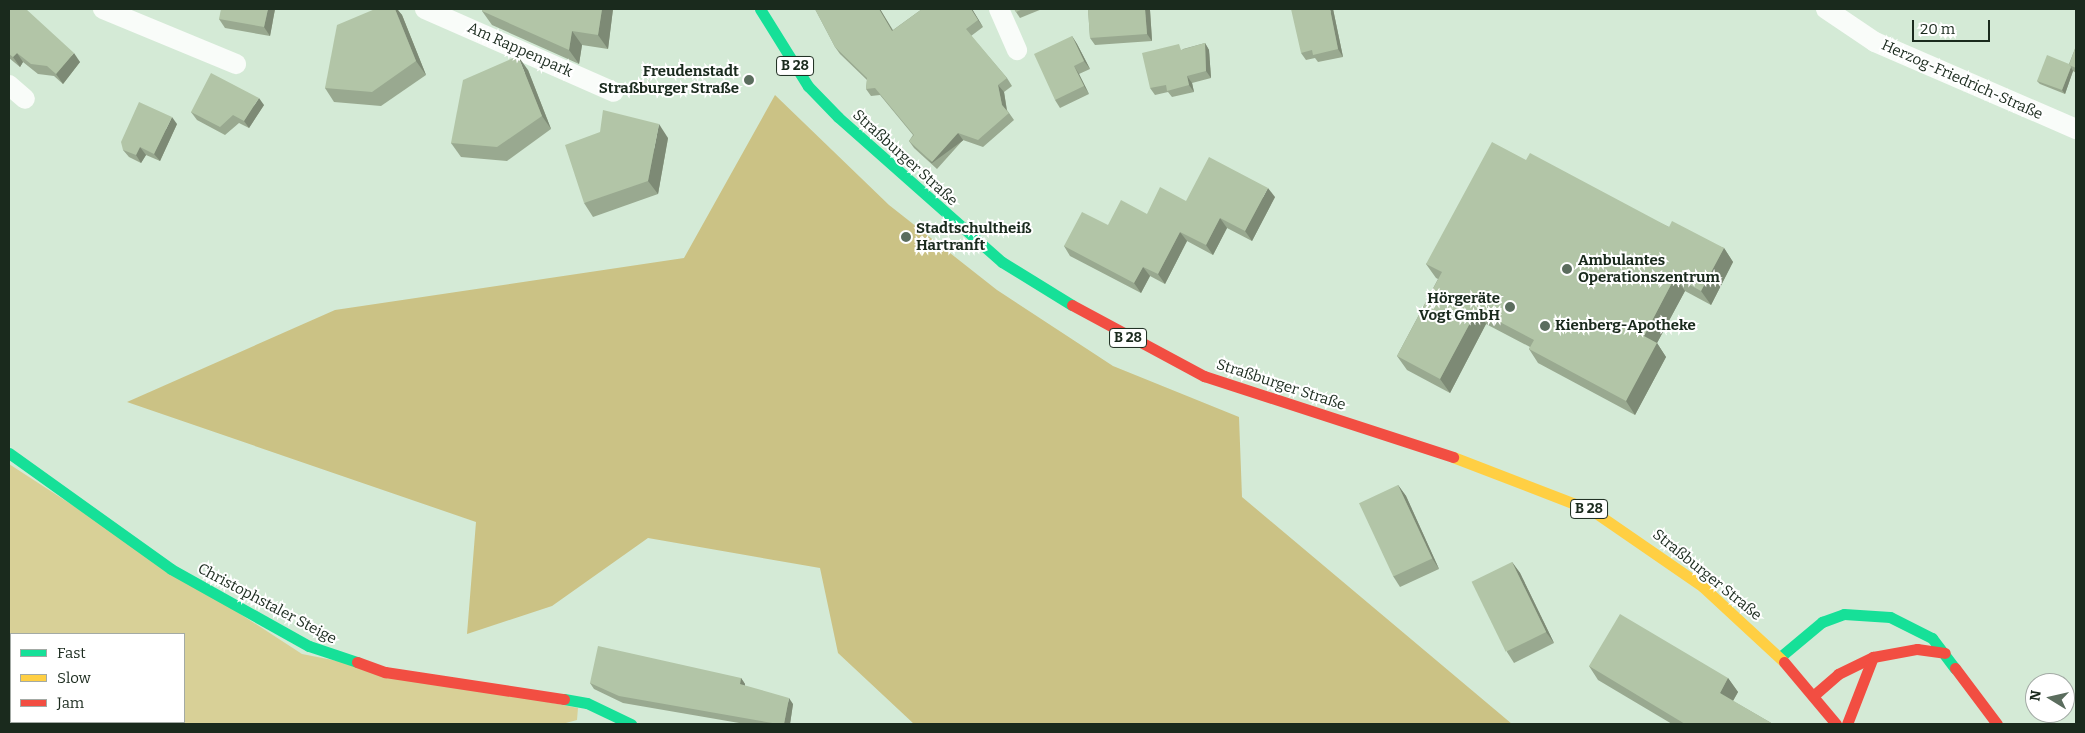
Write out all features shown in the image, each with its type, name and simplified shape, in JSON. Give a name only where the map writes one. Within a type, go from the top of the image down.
[{"type":"main road","name":"Straßburger Straße","points":[[760,9],[808,86],[838,117],[918,192],[1002,262],[1050,293],[1204,376],[1492,469],[1593,511],[1676,567],[1780,657],[1836,724]]},
{"type":"main road","name":"Christophstaler Steige","points":[[9,453],[171,568],[309,646],[385,672],[588,703],[631,724]]},
{"type":"main road","points":[[1780,657],[1822,622],[1844,614],[1890,617],[1932,638],[1998,724]]},
{"type":"main road","points":[[1813,696],[1838,674],[1873,656],[1917,649],[1944,653]]},
{"type":"main road","points":[[1847,724],[1873,656]]},
{"type":"street","points":[[103,9],[236,64]]},
{"type":"street","name":"Am Rappenpark","points":[[425,9],[614,92]]},
{"type":"street","points":[[999,9],[1017,50]]},
{"type":"street","name":"Herzog-Friedrich-Straße","points":[[1826,9],[1884,46],[2076,129]]},
{"type":"street","points":[[9,85],[25,99]]},
{"type":"shaded area","points":[[775,95],[889,205],[997,290],[1113,366],[1239,417],[1242,497],[1512,724],[914,724],[838,653],[820,568],[648,538],[552,606],[467,634],[476,522],[127,402],[335,310],[684,258]]},
{"type":"shaded area","points":[[9,464],[302,654],[578,708],[577,720],[562,724],[9,724]]},
{"type":"building","points":[[26,9],[74,53],[56,74],[47,66],[31,64],[17,53],[13,57],[9,54],[9,10]]},
{"type":"building","points":[[221,9],[268,9],[264,27],[219,19]]},
{"type":"building","points":[[375,9],[395,9],[416,61],[372,92],[325,88],[337,25]]},
{"type":"building","points":[[483,9],[602,9],[598,35],[572,31],[569,50],[482,11]]},
{"type":"building","points":[[815,9],[879,9],[892,31],[922,9],[971,9],[978,20],[966,29],[1007,78],[998,85],[1002,105],[1009,113],[978,140],[958,133],[932,162],[909,141],[914,135],[875,88],[866,89],[867,78],[835,47]]},
{"type":"building","points":[[1088,9],[1145,9],[1147,34],[1090,38]]},
{"type":"building","points":[[1291,9],[1330,9],[1338,49],[1313,55],[1312,50],[1301,53]]},
{"type":"building","points":[[1072,36],[1084,61],[1074,66],[1084,86],[1055,100],[1034,54]]},
{"type":"building","points":[[1205,43],[1206,71],[1187,76],[1189,85],[1167,91],[1166,85],[1150,88],[1142,53],[1179,44],[1181,50]]},
{"type":"building","points":[[2076,46],[2076,68],[2069,65]]},
{"type":"building","points":[[2047,55],[2069,64],[2071,67],[2062,90],[2037,81]]},
{"type":"building","points":[[518,56],[542,116],[497,147],[451,143],[463,80]]},
{"type":"building","points":[[211,73],[259,98],[244,121],[233,115],[220,127],[191,112]]},
{"type":"building","points":[[139,102],[172,117],[154,154],[140,147],[136,155],[123,150],[121,142]]},
{"type":"building","points":[[603,110],[659,124],[648,181],[584,203],[565,145],[600,132]]},
{"type":"building","points":[[1492,142],[1526,160],[1530,153],[1669,227],[1672,221],[1724,248],[1701,291],[1675,277],[1644,336],[1657,343],[1626,401],[1529,349],[1534,340],[1477,310],[1440,379],[1397,356],[1442,272],[1426,264]]},
{"type":"building","points":[[1209,157],[1268,188],[1245,231],[1220,218],[1206,245],[1180,232],[1158,274],[1143,267],[1134,283],[1064,246],[1082,212],[1108,225],[1121,200],[1147,214],[1160,187],[1186,201]]},
{"type":"building","points":[[1398,485],[1432,558],[1393,577],[1359,503]]},
{"type":"building","points":[[1512,562],[1546,632],[1506,652],[1472,582]]},
{"type":"building","points":[[1620,614],[1728,678],[1720,693],[1773,724],[1685,724],[1589,666]]},
{"type":"building","points":[[598,646],[741,678],[740,684],[789,698],[784,724],[619,696],[590,683]]},
{"type":"traffic: fast","points":[[760,9],[808,86],[838,117],[1002,262],[1072,305]]},
{"type":"traffic: fast","points":[[9,453],[171,569],[309,646],[357,662]]},
{"type":"traffic: fast","points":[[1780,657],[1822,622],[1844,614],[1890,617],[1932,638],[1955,668]]},
{"type":"traffic: fast","points":[[564,699],[587,703],[631,724]]},
{"type":"traffic: slow","points":[[1453,457],[1593,511],[1703,587],[1784,662]]},
{"type":"traffic: jam","points":[[1072,305],[1204,376],[1453,457]]},
{"type":"traffic: jam","points":[[1847,724],[1873,657],[1917,649],[1945,653]]},
{"type":"traffic: jam","points":[[1813,696],[1838,674],[1873,657]]},
{"type":"traffic: jam","points":[[357,662],[385,672],[564,699]]},
{"type":"traffic: jam","points":[[1784,662],[1836,724]]},
{"type":"traffic: jam","points":[[1955,668],[1997,724]]},
{"type":"place","name":"Freudenstadt Straßburger Straße","points":[[749,80]]},
{"type":"place","name":"Stadtschultheiß Hartranft","points":[[906,237]]},
{"type":"place","name":"Ambulantes Operationszentrum","points":[[1567,269]]},
{"type":"place","name":"Hörgeräte Vogt GmbH","points":[[1510,307]]},
{"type":"place","name":"Kienberg-Apotheke","points":[[1545,326]]}]
